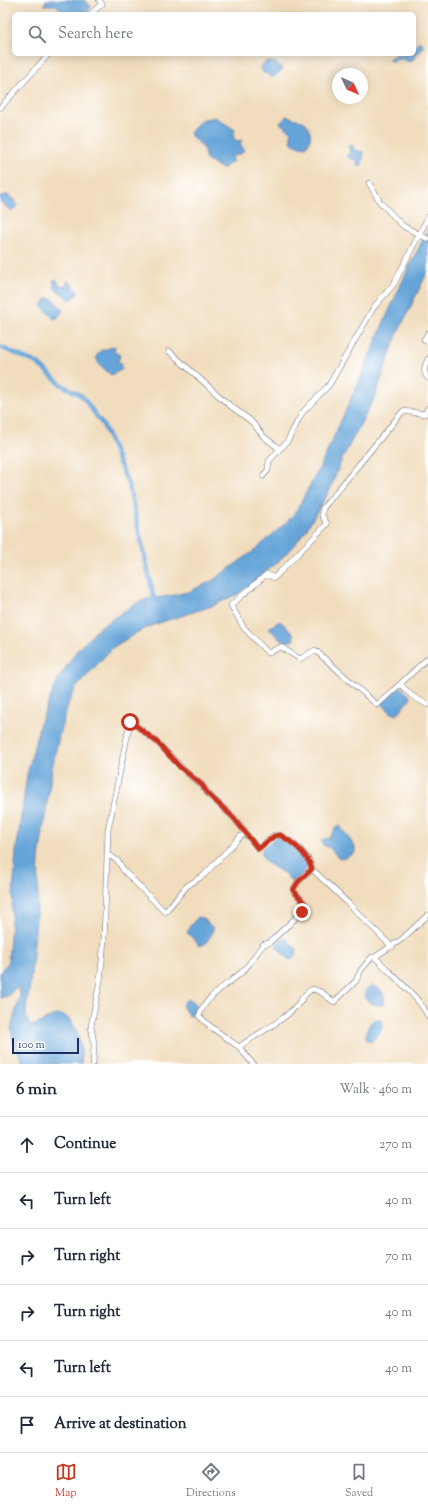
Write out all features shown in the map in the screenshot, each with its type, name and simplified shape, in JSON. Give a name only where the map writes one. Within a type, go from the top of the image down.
[{"type":"street","points":[[92,12],[102,4],[99,0]]},
{"type":"street","points":[[0,108],[47,56]]},
{"type":"street","points":[[369,183],[380,202],[391,214],[404,226],[428,238]]},
{"type":"street","points":[[263,476],[268,470],[269,461],[287,442],[302,413],[329,385],[374,307],[394,284],[428,217]]},
{"type":"street","points":[[428,333],[424,340],[428,342]]},
{"type":"street","points":[[169,351],[228,404],[251,421],[264,437],[280,449]]},
{"type":"street","points":[[428,358],[424,367],[425,375],[428,378]]},
{"type":"street","points":[[428,408],[426,415],[403,411],[321,512],[321,516],[327,524],[274,578],[267,574],[230,605],[244,628],[268,653],[281,647],[300,659],[315,650],[377,705],[428,658]]},
{"type":"street","points":[[400,684],[412,696],[428,705]]},
{"type":"street","points":[[93,1064],[94,1044],[91,1026],[100,981],[104,940],[108,830],[130,722],[158,743],[180,767],[202,785],[208,794],[234,818],[258,849],[274,836],[280,835],[300,849],[309,860],[312,869],[392,947]]},
{"type":"street","points":[[107,854],[118,861],[124,871],[165,912],[187,886],[204,875],[241,836],[246,834]]},
{"type":"street","points":[[253,1064],[240,1047],[206,1023],[199,1016],[201,1009],[207,1001],[242,971],[264,944],[269,943],[304,910],[306,905],[293,890],[298,882],[312,869]]},
{"type":"street","points":[[240,1047],[254,1036],[278,1023],[298,1004],[306,992],[313,989],[321,992],[334,1002],[356,981],[372,956],[375,957],[392,947],[428,915]]},
{"type":"street","points":[[375,957],[418,999],[428,1016]]},
{"type":"water","points":[[46,0],[84,0],[91,6],[87,12],[64,12],[56,5],[44,5]]},
{"type":"water","points":[[419,41],[424,45],[418,53],[416,53],[416,45]]},
{"type":"water","points":[[393,56],[416,56],[411,62],[398,58],[392,63],[388,59]]},
{"type":"water","points":[[266,61],[276,63],[283,69],[275,76],[271,77],[266,73],[263,73],[262,69],[259,69]]},
{"type":"water","points":[[287,116],[305,122],[307,125],[310,131],[310,141],[306,147],[295,145],[291,142],[291,131],[280,123]]},
{"type":"water","points":[[215,117],[235,130],[233,136],[236,141],[242,140],[240,143],[244,150],[241,154],[234,155],[232,158],[234,160],[223,169],[206,160],[203,147],[189,134],[201,120]]},
{"type":"water","points":[[352,144],[354,150],[364,152],[362,165],[357,166],[357,159],[350,159],[347,155],[350,152],[348,146]]},
{"type":"water","points":[[8,195],[18,206],[12,211],[0,202],[0,196]]},
{"type":"water","points":[[428,230],[428,270],[426,275],[397,335],[374,399],[342,459],[330,490],[306,530],[277,563],[240,593],[212,606],[153,625],[136,633],[112,648],[75,689],[69,702],[60,731],[52,769],[39,859],[38,897],[30,987],[26,1012],[30,1026],[34,1026],[55,1015],[65,1016],[70,1020],[78,1034],[81,1051],[81,1064],[24,1064],[13,1041],[11,1028],[20,996],[18,986],[8,996],[0,998],[0,972],[8,963],[16,852],[27,775],[40,723],[58,679],[78,649],[100,627],[135,604],[147,599],[188,592],[212,581],[255,550],[288,521],[296,511],[320,467],[361,377],[383,324]]},
{"type":"water","points":[[56,279],[59,285],[66,286],[68,280],[79,293],[71,300],[55,289],[53,281]]},
{"type":"water","points":[[47,298],[53,299],[63,310],[57,318],[54,319],[42,306]]},
{"type":"water","points":[[115,346],[114,352],[120,355],[118,362],[122,363],[120,366],[123,369],[111,375],[99,364],[96,357],[100,351]]},
{"type":"water","points":[[280,621],[293,633],[294,640],[286,642],[283,641],[269,628]]},
{"type":"water","points":[[400,686],[411,697],[397,715],[390,712],[382,704]]},
{"type":"water","points":[[337,826],[340,826],[355,847],[355,853],[339,859],[330,848],[323,845],[321,840],[329,838]]},
{"type":"water","points":[[277,836],[288,842],[303,854],[309,866],[292,882],[285,874],[266,862],[261,854],[263,848]]},
{"type":"water","points":[[198,917],[203,918],[213,928],[212,934],[205,944],[199,946],[187,932]]},
{"type":"water","points":[[282,939],[286,939],[297,949],[296,955],[291,960],[288,959],[277,947],[277,944]]},
{"type":"water","points":[[370,986],[374,986],[382,992],[384,995],[383,1005],[370,1003],[367,1000],[365,993]]},
{"type":"water","points":[[188,999],[193,1001],[199,1009],[197,1012],[189,1016],[182,1006]]},
{"type":"water","points":[[375,1019],[381,1020],[383,1026],[378,1035],[371,1042],[366,1039],[366,1033],[369,1025]]},
{"type":"waterway","points":[[0,347],[37,363],[62,385],[82,396],[103,425],[129,486],[155,603]]},
{"type":"route","points":[[130,722],[158,743],[180,767],[202,785],[208,794],[234,818],[258,849],[274,836],[280,835],[300,849],[309,860],[312,869],[298,882],[293,890],[306,905],[302,912]]}]
